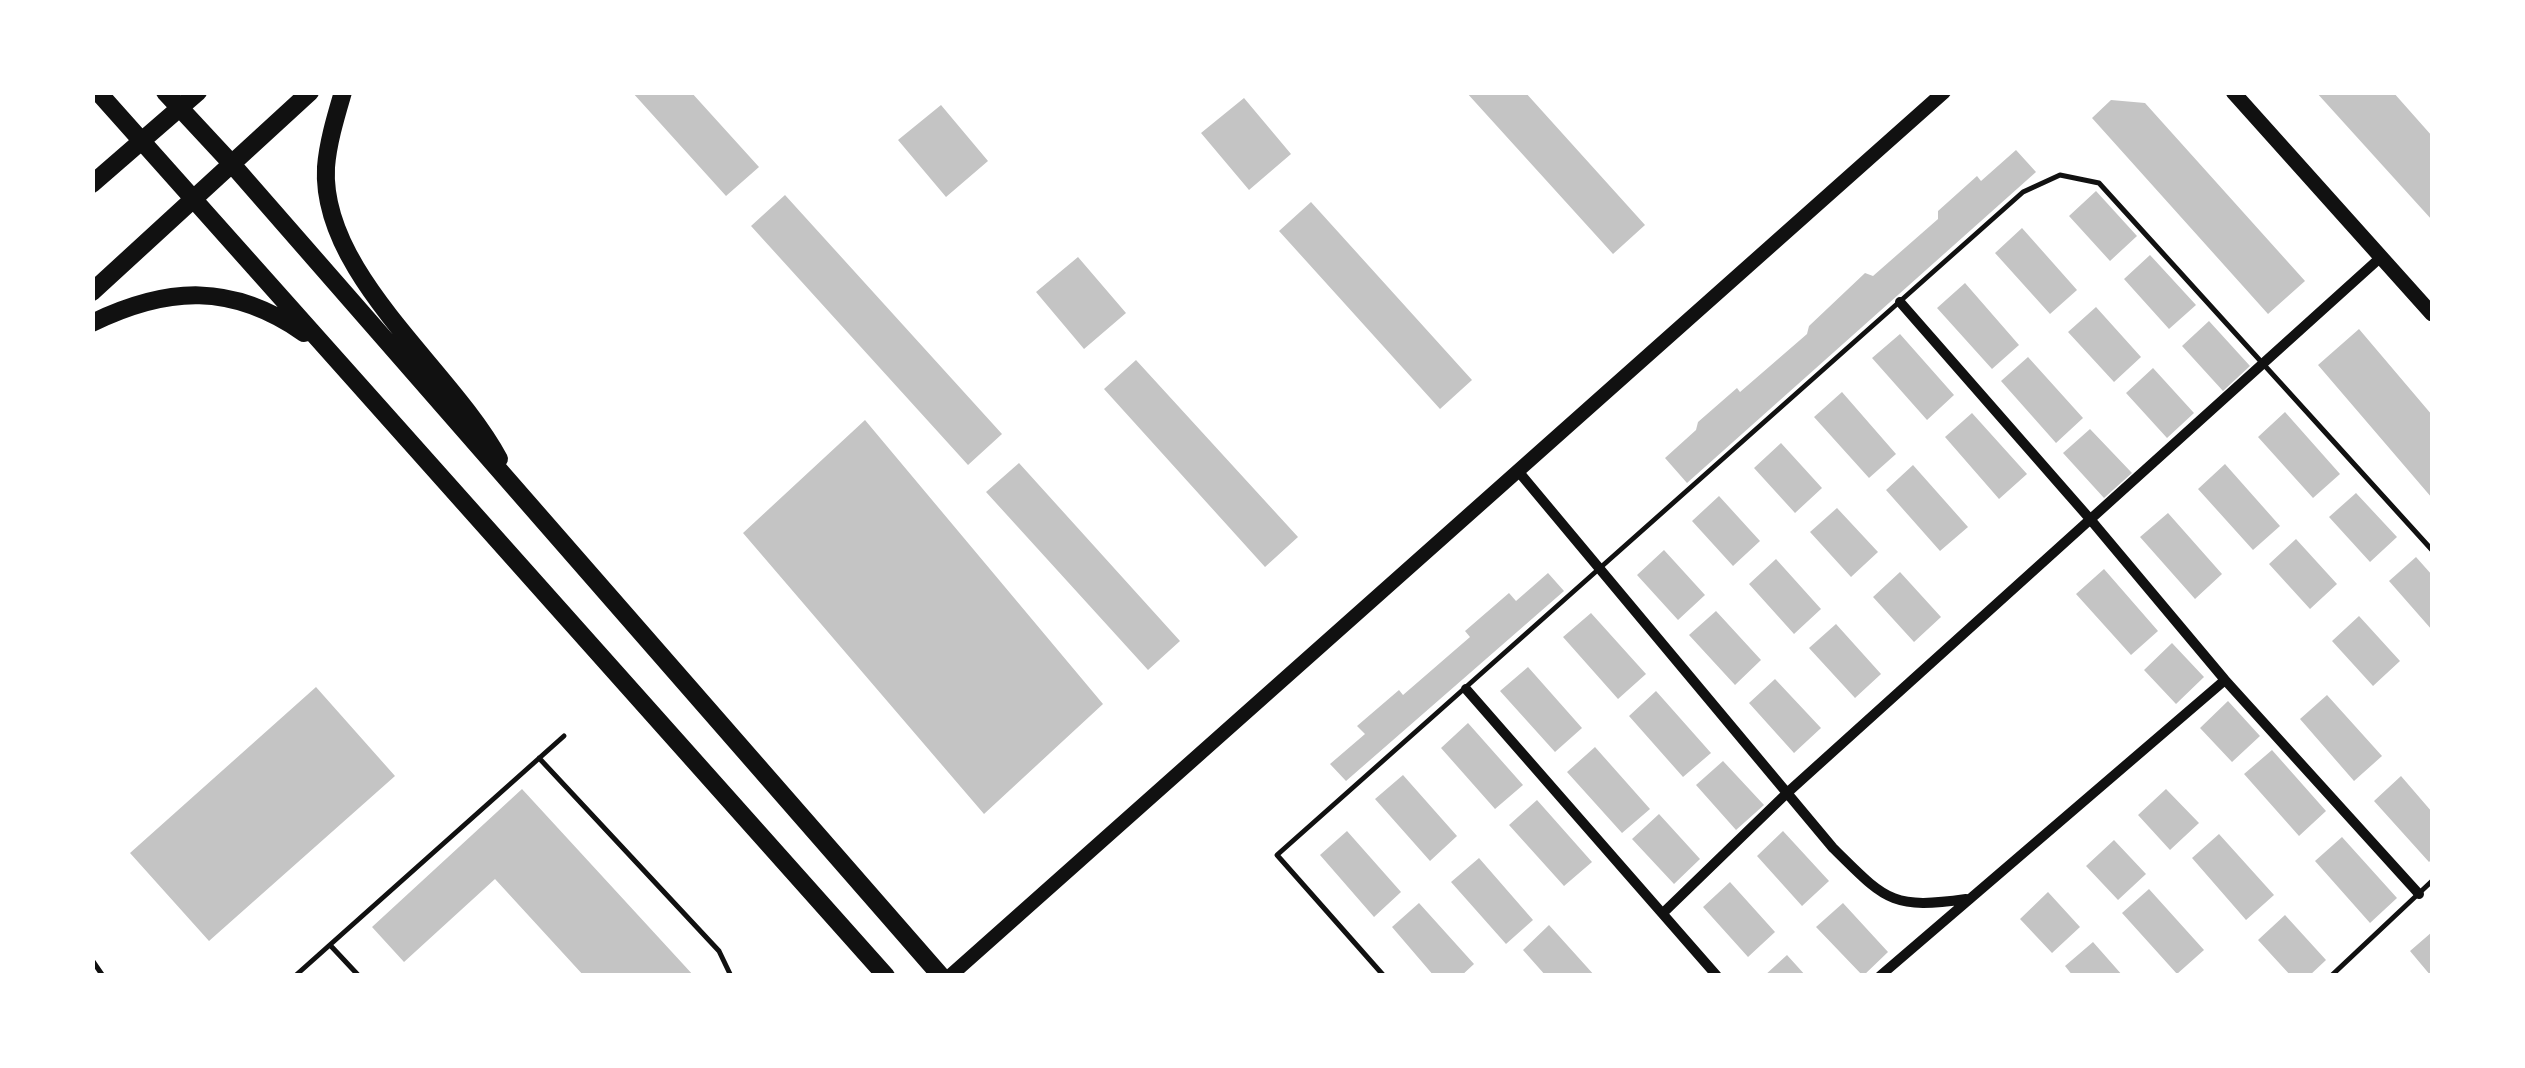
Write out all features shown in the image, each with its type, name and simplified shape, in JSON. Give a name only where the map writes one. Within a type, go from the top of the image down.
[{"type":"main road","points":[[98,92],[886,976]]},
{"type":"main road","points":[[165,92],[942,976]]},
{"type":"main road","points":[[92,184],[198,92]]},
{"type":"main road","points":[[92,292],[310,92]]},
{"type":"main road","points":[[343,92],[326,170],[346,254],[394,322],[487,436],[513,486]]},
{"type":"main road","points":[[2233,92],[2432,314]]},
{"type":"main road","points":[[92,323],[151,299],[175,294],[211,296],[251,305],[286,321],[329,350]]},
{"type":"street","points":[[950,976],[1944,92]]},
{"type":"street","points":[[1663,913],[1788,793],[2381,256]]},
{"type":"street","points":[[1900,302],[2225,680],[2419,894]]},
{"type":"street","points":[[1518,471],[1833,848],[1882,896],[1923,905],[1966,899]]},
{"type":"street","points":[[1880,976],[2225,680]]},
{"type":"street","points":[[1466,689],[1718,976]]},
{"type":"lane","points":[[1384,976],[1277,856],[2023,192],[2060,175],[2100,183],[2432,550]]},
{"type":"lane","points":[[295,976],[564,736]]},
{"type":"lane","points":[[538,758],[720,952],[731,976]]},
{"type":"lane","points":[[2332,976],[2432,881]]},
{"type":"lane","points":[[330,945],[359,976]]},
{"type":"lane","points":[[92,960],[103,976]]},
{"type":"building","points":[[632,92],[691,92],[759,167],[726,196]]},
{"type":"building","points":[[1466,92],[1525,92],[1645,225],[1613,254]]},
{"type":"building","points":[[2316,92],[2393,92],[2432,136],[2432,220]]},
{"type":"building","points":[[1244,98],[1291,154],[1249,190],[1201,133]]},
{"type":"building","points":[[2111,100],[2145,103],[2305,281],[2268,314],[2092,118]]},
{"type":"building","points":[[941,105],[988,161],[946,197],[898,140]]},
{"type":"building","points":[[2016,150],[2036,172],[1687,483],[1665,458],[1696,430],[1698,422],[1737,388],[1740,392],[1807,334],[1809,326],[1865,273],[1873,276],[1938,219],[1938,211],[1977,176],[1981,181]]},
{"type":"building","points":[[2096,191],[2137,236],[2110,261],[2069,216]]},
{"type":"building","points":[[785,195],[1002,434],[968,465],[751,226]]},
{"type":"building","points":[[1311,202],[1472,380],[1440,409],[1279,231]]},
{"type":"building","points":[[2022,228],[2077,290],[2050,314],[1995,253]]},
{"type":"building","points":[[2150,255],[2196,305],[2169,329],[2124,279]]},
{"type":"building","points":[[1078,257],[1126,313],[1084,349],[1036,292]]},
{"type":"building","points":[[1965,283],[2019,345],[1992,369],[1937,308]]},
{"type":"building","points":[[2096,307],[2141,357],[2114,382],[2068,332]]},
{"type":"building","points":[[2209,321],[2250,366],[2223,391],[2182,346]]},
{"type":"building","points":[[2359,329],[2432,415],[2432,498],[2318,365]]},
{"type":"building","points":[[1900,334],[1954,395],[1927,420],[1872,358]]},
{"type":"building","points":[[2028,357],[2083,418],[2056,443],[2001,381]]},
{"type":"building","points":[[1136,360],[1298,537],[1265,567],[1104,389]]},
{"type":"building","points":[[2153,368],[2194,413],[2167,438],[2126,393]]},
{"type":"building","points":[[1842,392],[1896,454],[1869,478],[1814,417]]},
{"type":"building","points":[[2285,412],[2340,474],[2313,498],[2258,437]]},
{"type":"building","points":[[1972,413],[2027,474],[1999,499],[1945,437]]},
{"type":"building","points":[[865,420],[1103,704],[984,814],[743,533]]},
{"type":"building","points":[[2090,429],[2132,473],[2104,498],[2063,453]]},
{"type":"building","points":[[1781,443],[1822,488],[1795,513],[1754,468]]},
{"type":"building","points":[[1019,463],[1180,641],[1148,670],[986,492]]},
{"type":"building","points":[[2225,464],[2280,526],[2253,550],[2198,489]]},
{"type":"building","points":[[1913,465],[1968,527],[1940,551],[1886,490]]},
{"type":"building","points":[[2356,493],[2397,537],[2370,562],[2329,517]]},
{"type":"building","points":[[1719,496],[1760,541],[1733,566],[1692,521]]},
{"type":"building","points":[[1837,508],[1878,552],[1851,577],[1810,532]]},
{"type":"building","points":[[2168,513],[2222,574],[2195,599],[2140,537]]},
{"type":"building","points":[[2296,539],[2337,584],[2310,609],[2269,564]]},
{"type":"building","points":[[1664,550],[1705,595],[1678,620],[1637,575]]},
{"type":"building","points":[[2416,557],[2432,575],[2432,630],[2389,581]]},
{"type":"building","points":[[1776,559],[1821,609],[1794,634],[1749,584]]},
{"type":"building","points":[[2104,569],[2158,631],[2131,655],[2076,594]]},
{"type":"building","points":[[1900,572],[1941,617],[1914,642],[1873,597]]},
{"type":"building","points":[[1548,573],[1564,591],[1346,781],[1330,764],[1365,734],[1357,726],[1399,690],[1403,695],[1470,637],[1465,631],[1509,593],[1516,601]]},
{"type":"building","points":[[1716,611],[1761,660],[1735,685],[1689,635]]},
{"type":"building","points":[[1591,613],[1646,674],[1618,699],[1563,637]]},
{"type":"building","points":[[2359,616],[2400,661],[2373,686],[2332,641]]},
{"type":"building","points":[[1836,624],[1881,674],[1855,698],[1809,648]]},
{"type":"building","points":[[2172,643],[2204,677],[2176,704],[2144,670]]},
{"type":"building","points":[[1528,667],[1582,728],[1555,752],[1500,691]]},
{"type":"building","points":[[1775,679],[1821,728],[1794,753],[1749,703]]},
{"type":"building","points":[[316,687],[395,776],[209,941],[130,853]]},
{"type":"building","points":[[1656,691],[1711,753],[1683,777],[1629,716]]},
{"type":"building","points":[[2327,695],[2382,756],[2354,781],[2300,719]]},
{"type":"building","points":[[2228,701],[2260,736],[2232,762],[2200,728]]},
{"type":"building","points":[[1468,723],[1523,785],[1495,809],[1441,748]]},
{"type":"building","points":[[1595,747],[1650,809],[1622,833],[1567,772]]},
{"type":"building","points":[[2272,750],[2326,811],[2299,836],[2244,774]]},
{"type":"building","points":[[1723,761],[1764,805],[1736,830],[1696,785]]},
{"type":"building","points":[[1403,775],[1457,836],[1430,861],[1375,799]]},
{"type":"building","points":[[2401,776],[2432,812],[2429,862],[2374,801]]},
{"type":"building","points":[[522,789],[694,976],[584,976],[495,879],[404,962],[372,927]]},
{"type":"building","points":[[2166,789],[2199,823],[2170,850],[2138,815]]},
{"type":"building","points":[[1537,800],[1592,862],[1564,886],[1509,825]]},
{"type":"building","points":[[1659,814],[1700,859],[1674,884],[1632,839]]},
{"type":"building","points":[[1347,831],[1401,892],[1374,917],[1320,855]]},
{"type":"building","points":[[1783,831],[1829,881],[1802,906],[1757,856]]},
{"type":"building","points":[[2219,834],[2274,895],[2246,920],[2192,858]]},
{"type":"building","points":[[2342,837],[2397,898],[2370,923],[2315,861]]},
{"type":"building","points":[[2114,840],[2146,874],[2118,900],[2086,866]]},
{"type":"building","points":[[1479,858],[1533,920],[1506,944],[1451,882]]},
{"type":"building","points":[[1730,882],[1775,932],[1748,957],[1703,907]]},
{"type":"building","points":[[2149,889],[2204,950],[2177,974],[2122,913]]},
{"type":"building","points":[[2048,892],[2080,927],[2052,953],[2020,919]]},
{"type":"building","points":[[1419,903],[1474,964],[1461,976],[1434,976],[1392,927]]},
{"type":"building","points":[[1843,903],[1888,952],[1863,976],[1816,927]]},
{"type":"building","points":[[2285,915],[2326,960],[2309,976],[2291,976],[2258,940]]},
{"type":"building","points":[[1549,925],[1595,976],[1546,976],[1523,950]]},
{"type":"building","points":[[2432,932],[2432,976],[2431,976],[2410,951]]},
{"type":"building","points":[[2093,942],[2123,976],[2073,976],[2065,966]]},
{"type":"building","points":[[1787,955],[1806,976],[1764,976]]}]
